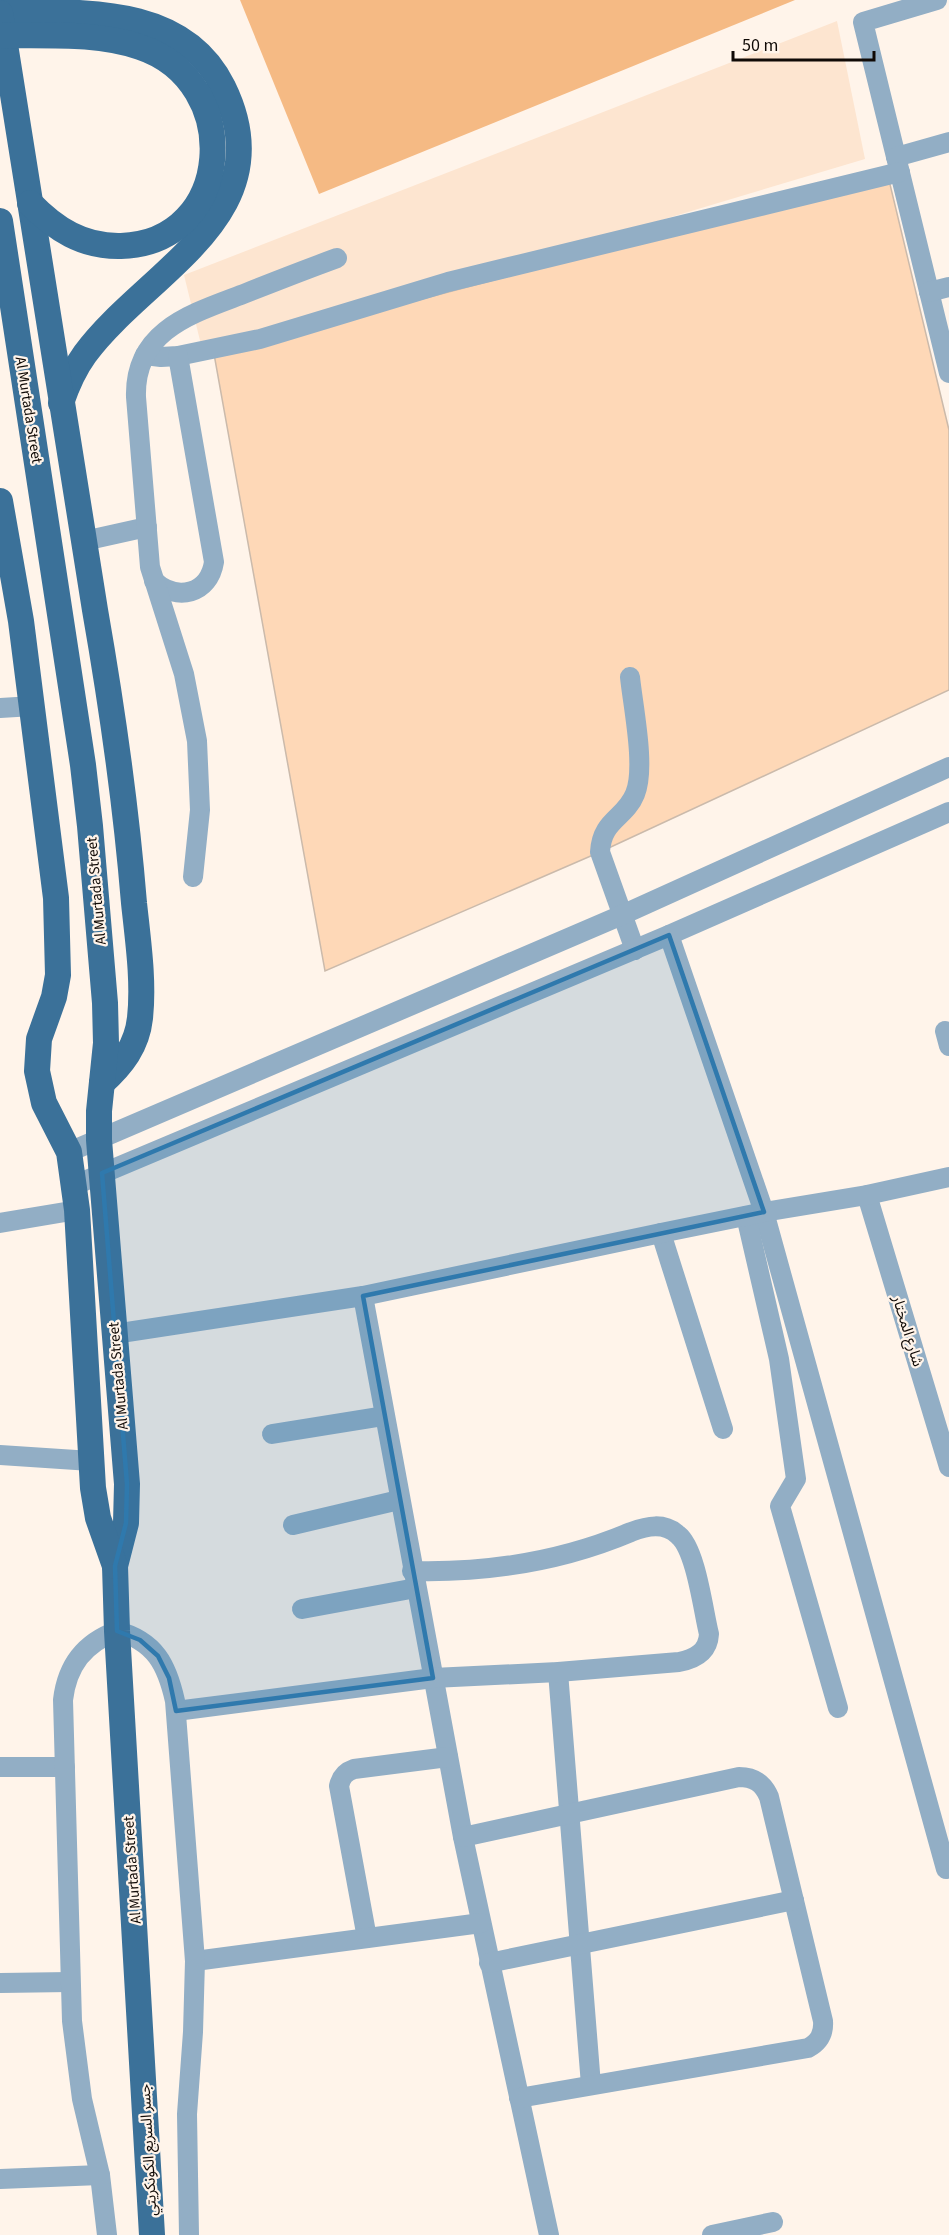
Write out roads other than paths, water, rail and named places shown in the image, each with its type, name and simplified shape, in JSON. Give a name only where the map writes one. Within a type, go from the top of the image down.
[{"type":"main road","points":[[61,403],[74,371],[93,344],[198,242],[221,212],[235,176],[238,139],[233,111],[213,70],[174,35],[142,21],[90,13],[0,13],[61,403],[111,704],[129,840],[141,1002],[140,1020],[136,1038],[128,1055],[102,1083]]},
{"type":"main road","points":[[0,36],[81,37],[125,43],[157,54],[183,73],[194,86],[206,107],[212,131],[213,147],[208,179],[194,208],[170,231],[142,244],[106,245],[84,241],[46,220],[30,202]]},
{"type":"main road","name":"Al Murtada Street","points":[[0,221],[75,711],[90,826],[105,1003],[99,1140],[128,1504],[116,1566],[117,1631],[144,2066]]},
{"type":"main road","name":"Al Murtada Street","points":[[0,501],[21,621],[53,866],[58,975],[54,998],[39,1039],[37,1071],[44,1103],[69,1152],[76,1197],[93,1488],[98,1518],[116,1566]]},
{"type":"main road","points":[[75,711],[111,704]]},
{"type":"main road","name":"جسر السريع الكونكريتي","points":[[144,2066],[152,2235]]},
{"type":"street","points":[[937,0],[863,22],[949,373]]},
{"type":"street","points":[[145,355],[178,356],[260,339],[448,282],[898,164],[949,142]]},
{"type":"street","points":[[193,877],[200,810],[197,741],[184,674],[149,560],[136,388],[138,371],[145,355],[163,332],[188,316],[337,258]]},
{"type":"street","points":[[929,292],[949,286]]},
{"type":"street","points":[[154,581],[172,593],[193,590],[210,576],[214,562],[178,356]]},
{"type":"street","points":[[84,540],[147,527]]},
{"type":"street","points":[[630,677],[639,783],[632,801],[607,828],[600,852],[635,950]]},
{"type":"street","points":[[0,708],[33,706]]},
{"type":"street","points":[[69,1152],[622,915],[949,767]]},
{"type":"street","points":[[0,1223],[76,1197],[102,1173],[669,936],[949,812]]},
{"type":"street","points":[[669,936],[755,1214],[945,1869]]},
{"type":"street","points":[[114,1334],[363,1296],[661,1233],[867,1195],[949,1177]]},
{"type":"street","name":"شارع المختار","points":[[867,1195],[949,1467]]},
{"type":"street","points":[[755,1214],[796,1479],[780,1506],[838,1708]]},
{"type":"street","points":[[661,1233],[723,1429]]},
{"type":"street","points":[[363,1296],[463,1837],[549,2235]]},
{"type":"street","points":[[272,1434],[384,1416]]},
{"type":"street","points":[[0,1455],[91,1461]]},
{"type":"street","points":[[293,1524],[399,1500]]},
{"type":"street","points":[[176,1712],[433,1678],[558,1672],[679,1662],[702,1653],[709,1641],[689,1550],[677,1534],[669,1528],[649,1526],[587,1549],[524,1565],[414,1579],[302,1610]]},
{"type":"street","points":[[107,2235],[100,2175],[88,2127],[78,2070],[70,1982],[63,1700],[68,1674],[74,1662],[93,1642],[117,1631],[140,1640],[158,1656],[169,1678],[176,1712],[195,1961],[187,2114],[189,2235]]},
{"type":"street","points":[[558,1672],[591,2085]]},
{"type":"street","points":[[367,1938],[339,1786],[340,1781],[348,1771],[354,1769],[448,1757]]},
{"type":"street","points":[[0,1767],[65,1767]]},
{"type":"street","points":[[463,1837],[739,1777],[754,1779],[766,1790],[769,1797],[823,2021],[822,2033],[815,2044],[801,2050],[519,2098]]},
{"type":"street","points":[[489,1963],[794,1900]]},
{"type":"street","points":[[195,1961],[481,1923]]},
{"type":"street","points":[[0,1983],[70,1982]]},
{"type":"street","points":[[0,2180],[100,2175]]},
{"type":"street","points":[[712,2235],[773,2222]]}]
